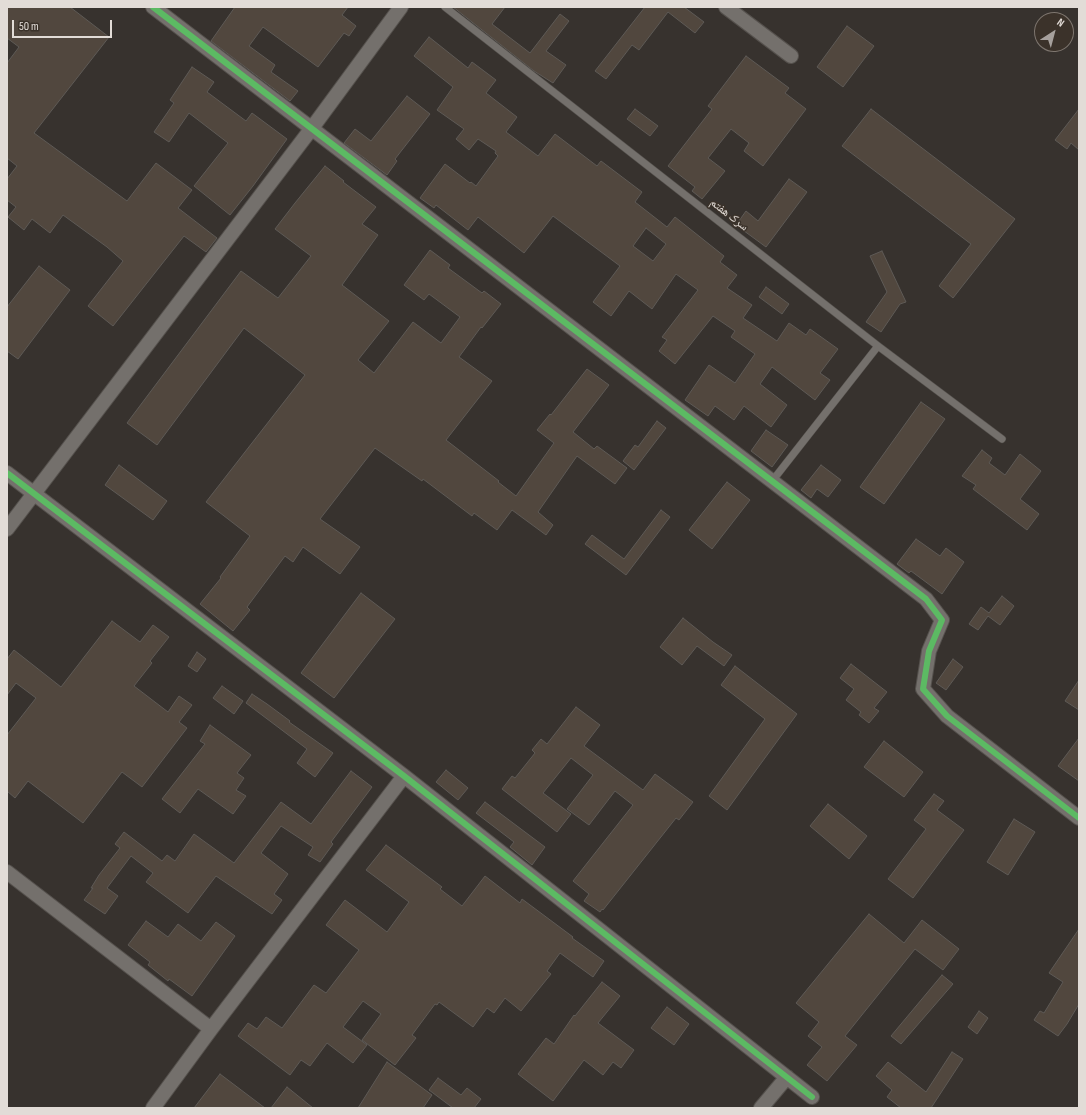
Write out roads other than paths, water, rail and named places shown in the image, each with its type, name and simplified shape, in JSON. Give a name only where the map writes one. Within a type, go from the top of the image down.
[{"type":"street","points":[[153,7],[773,480],[926,599],[942,620],[929,651],[923,689],[947,716],[1079,818]]},
{"type":"street","points":[[7,529],[312,128],[401,7]]},
{"type":"street","points":[[726,7],[791,56]]},
{"type":"street","points":[[7,473],[404,776],[812,1097]]},
{"type":"street","points":[[153,1108],[211,1029],[404,776]]},
{"type":"street","points":[[7,872],[211,1029]]},
{"type":"street","points":[[761,1108],[787,1076]]},
{"type":"lane","name":"سرک هفتم","points":[[445,7],[878,346],[1002,439]]},
{"type":"lane","points":[[773,480],[878,346]]}]
